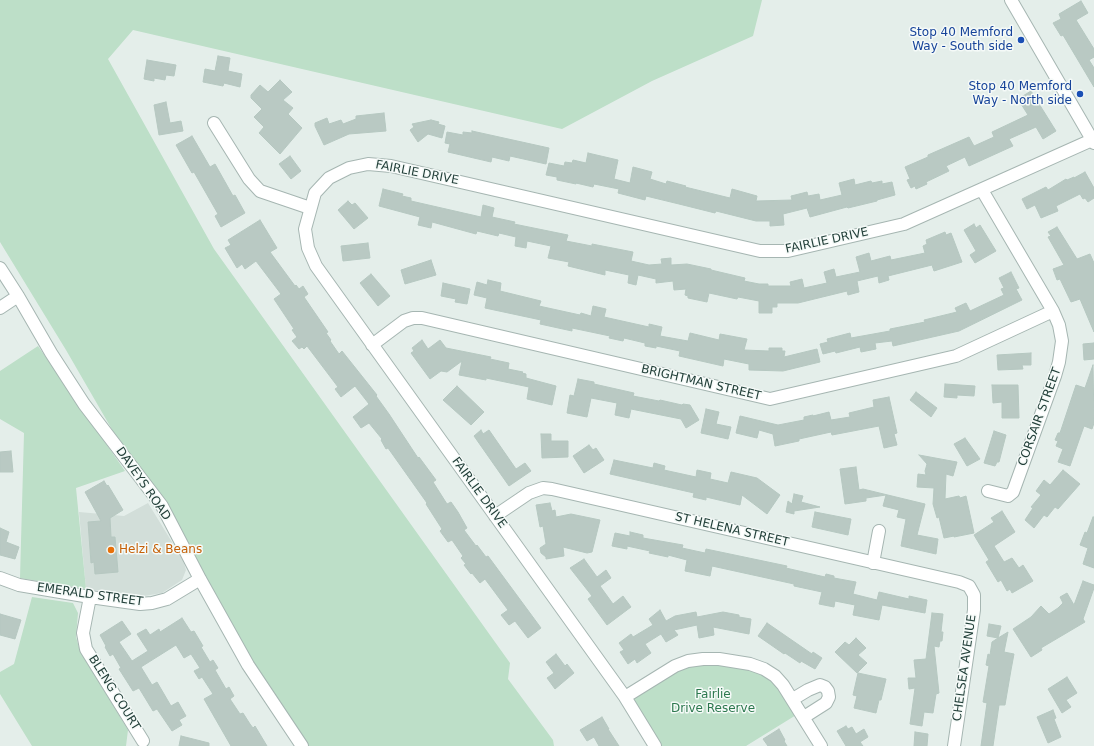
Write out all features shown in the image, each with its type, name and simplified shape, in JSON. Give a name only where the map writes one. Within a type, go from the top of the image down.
[{"type":"street","points":[[1011,0],[1093,142]]},
{"type":"street","points":[[214,123],[249,179],[260,191],[310,208]]},
{"type":"street","name":"FAIRLIE DRIVE","points":[[655,746],[625,697],[316,266],[308,248],[305,229],[315,193],[329,178],[349,168],[368,164],[391,166],[760,251],[788,251],[904,224],[1093,142]]},
{"type":"street","name":"CORSAIR STREET","points":[[982,190],[1053,311],[1059,325],[1062,341],[1059,362],[1012,492],[1008,496],[988,491]]},
{"type":"street","name":"DAVEYS ROAD","points":[[0,268],[51,353],[84,404],[162,506],[200,579],[248,665],[302,746]]},
{"type":"street","points":[[0,308],[18,296]]},
{"type":"street","name":"BRIGHTMAN STREET","points":[[372,345],[404,321],[413,318],[422,318],[770,399],[956,356],[1053,311]]},
{"type":"street","name":"ST HELENA STREET","points":[[495,516],[529,493],[543,488],[552,489],[959,582],[968,586],[972,591]]},
{"type":"street","points":[[873,563],[879,531]]},
{"type":"street","name":"EMERALD STREET","points":[[0,578],[19,585],[140,604],[152,603],[167,599],[200,579]]},
{"type":"street","name":"CHELSEA AVENUE","points":[[954,746],[974,610],[974,595],[972,591]]},
{"type":"street","name":"BLENG COURT","points":[[90,597],[83,633],[86,649],[143,741]]},
{"type":"street","points":[[625,697],[675,666],[688,661],[719,659],[750,664],[764,668],[775,676],[804,717],[821,746]]},
{"type":"street","points":[[792,699],[820,685],[825,687],[828,691],[829,697],[826,703],[804,717]]},
{"type":"shaded area","points":[[148,503],[183,560],[186,570],[182,580],[162,593],[144,596],[86,589],[79,512],[124,516]]},
{"type":"green space","points":[[0,0],[762,0],[753,36],[652,81],[562,129],[133,30],[108,59],[214,249],[510,663],[508,679],[553,740],[554,746],[304,746],[251,670],[66,350],[0,242]]},
{"type":"green space","points":[[38,346],[125,471],[76,488],[86,589],[20,578],[24,433],[0,419],[0,371]]},
{"type":"green space","points":[[32,597],[73,603],[78,613],[76,637],[80,651],[128,730],[126,746],[32,746],[0,694],[0,672],[14,664]]},
{"type":"green space","name":"Fairlie Drive Reserve","points":[[688,661],[764,669],[801,712],[746,746],[655,746],[625,697]]},
{"type":"building","points":[[1081,1],[1088,13],[1076,20],[1094,49],[1094,57],[1089,60],[1094,68],[1094,87],[1063,35],[1061,36],[1053,23],[1061,19],[1059,14]]},
{"type":"building","points":[[218,56],[230,58],[228,71],[242,74],[240,87],[224,83],[223,86],[203,82],[205,69],[215,71]]},
{"type":"building","points":[[147,60],[176,65],[174,76],[166,75],[165,80],[154,78],[154,81],[144,79]]},
{"type":"building","points":[[280,80],[292,92],[283,100],[293,108],[288,114],[302,128],[280,154],[259,133],[264,127],[254,117],[262,109],[251,98],[251,95],[260,85],[268,92]]},
{"type":"building","points":[[1031,91],[1056,131],[1043,139],[1036,127],[1009,139],[1013,146],[969,166],[965,157],[946,166],[949,171],[926,182],[927,184],[916,189],[915,186],[911,188],[907,180],[910,179],[905,167],[969,137],[974,146],[994,137],[992,132],[1028,115],[1018,99]]},
{"type":"building","points":[[166,102],[170,123],[181,121],[183,131],[159,135],[154,105]]},
{"type":"building","points":[[384,113],[386,131],[349,134],[324,145],[315,126],[315,123],[327,118],[329,124],[341,120],[343,124],[356,119],[356,116]]},
{"type":"building","points":[[431,120],[439,122],[438,124],[445,126],[442,138],[428,134],[418,142],[410,130],[414,127],[412,124]]},
{"type":"building","points":[[472,131],[549,148],[546,164],[510,156],[509,161],[492,157],[491,162],[448,152],[450,144],[445,143],[447,132],[463,135],[463,132],[472,133]]},
{"type":"building","points":[[192,136],[210,167],[215,164],[233,196],[235,195],[245,213],[221,227],[215,216],[218,214],[194,172],[192,173],[176,145]]},
{"type":"building","points":[[588,153],[618,160],[614,179],[630,183],[633,167],[652,172],[650,179],[666,184],[667,181],[730,198],[732,189],[757,196],[756,201],[792,200],[791,196],[807,192],[808,196],[819,194],[820,200],[842,195],[839,183],[854,179],[855,185],[871,181],[872,183],[882,181],[882,184],[892,182],[895,195],[877,201],[810,217],[807,208],[783,214],[784,225],[770,226],[770,221],[756,221],[716,211],[715,213],[646,196],[645,200],[618,193],[619,189],[594,184],[593,187],[576,184],[557,180],[557,177],[546,175],[549,163],[564,166],[565,162],[572,163],[573,160],[586,163]]},
{"type":"building","points":[[290,156],[301,171],[291,179],[279,164]]},
{"type":"building","points":[[1085,172],[1094,188],[1094,198],[1088,202],[1085,198],[1083,199],[1080,194],[1056,206],[1058,211],[1041,218],[1035,205],[1027,209],[1022,199],[1046,187],[1048,190],[1066,179],[1074,178]]},
{"type":"building","points":[[383,189],[403,194],[402,196],[411,198],[411,201],[481,217],[483,205],[494,208],[492,217],[515,222],[514,224],[568,235],[566,241],[592,246],[592,244],[633,252],[631,261],[649,265],[662,264],[661,259],[671,258],[671,265],[687,264],[711,269],[745,278],[744,281],[768,284],[768,286],[791,286],[790,282],[802,279],[804,288],[827,283],[824,272],[834,269],[836,277],[860,272],[856,257],[869,253],[871,261],[890,256],[891,260],[925,253],[923,246],[927,244],[926,240],[945,232],[946,235],[951,233],[962,262],[934,271],[932,265],[888,276],[889,280],[879,283],[878,276],[857,281],[859,292],[848,295],[847,291],[798,303],[777,303],[777,307],[772,307],[772,313],[759,313],[759,301],[738,297],[737,299],[709,293],[707,302],[688,298],[688,296],[685,295],[686,289],[674,290],[673,281],[656,283],[656,279],[638,275],[636,285],[628,283],[629,275],[605,270],[605,275],[568,266],[569,262],[548,258],[551,246],[527,241],[526,248],[515,246],[516,237],[499,233],[498,236],[477,231],[476,234],[432,222],[431,228],[418,225],[420,217],[379,206]]},
{"type":"building","points":[[348,201],[352,205],[355,203],[368,218],[354,229],[338,210]]},
{"type":"building","points":[[260,220],[277,248],[270,252],[295,286],[296,285],[299,289],[303,286],[308,294],[304,297],[328,332],[326,333],[331,340],[330,341],[339,354],[342,351],[377,395],[376,396],[418,458],[419,457],[436,480],[433,482],[447,504],[451,502],[458,512],[467,528],[464,530],[486,557],[488,556],[541,628],[528,638],[515,621],[509,625],[501,615],[508,610],[485,579],[480,583],[464,565],[466,564],[461,558],[463,556],[452,540],[448,542],[440,531],[442,529],[426,504],[427,503],[388,448],[386,449],[381,440],[382,439],[369,423],[361,428],[353,417],[369,404],[355,386],[341,397],[335,389],[338,387],[307,346],[304,349],[302,347],[299,349],[292,341],[297,337],[292,330],[294,329],[274,299],[281,294],[256,261],[245,269],[242,264],[237,268],[225,248],[231,245],[228,240]]},
{"type":"building","points":[[974,224],[976,228],[980,225],[996,251],[975,263],[970,255],[976,251],[964,230]]},
{"type":"building","points":[[1057,227],[1077,259],[1090,254],[1094,263],[1094,332],[1080,299],[1071,302],[1060,279],[1057,280],[1053,269],[1064,265],[1048,237],[1051,236],[1048,232]]},
{"type":"building","points":[[368,243],[370,258],[343,261],[341,246]]},
{"type":"building","points":[[431,260],[436,275],[405,284],[401,270]]},
{"type":"building","points":[[1011,272],[1019,288],[1016,289],[1022,300],[959,331],[893,346],[892,341],[875,343],[876,349],[861,352],[860,347],[836,353],[835,351],[823,354],[820,344],[828,342],[827,339],[850,333],[851,338],[890,331],[890,329],[925,322],[924,320],[957,312],[955,308],[966,303],[970,311],[1004,295],[1001,289],[1004,288],[999,278]]},
{"type":"building","points":[[371,274],[390,296],[378,306],[360,283]]},
{"type":"building","points":[[488,280],[501,283],[500,291],[541,301],[539,306],[591,316],[593,306],[606,309],[604,317],[649,327],[649,324],[662,327],[660,336],[688,341],[690,333],[719,340],[720,334],[747,339],[744,350],[769,351],[769,348],[782,348],[782,351],[785,351],[784,357],[817,349],[820,362],[783,371],[749,370],[749,364],[724,359],[723,366],[679,356],[680,351],[656,346],[656,348],[645,346],[645,343],[624,338],[623,341],[609,338],[610,336],[572,328],[572,331],[540,324],[541,320],[485,308],[487,298],[474,295],[477,282],[487,285]]},
{"type":"building","points":[[443,283],[470,289],[467,304],[455,302],[456,299],[441,296]]},
{"type":"building","points":[[422,340],[428,349],[440,340],[446,348],[491,357],[490,359],[509,363],[508,369],[523,372],[522,373],[526,374],[526,378],[556,386],[552,405],[527,399],[529,387],[486,378],[486,380],[459,375],[462,361],[447,372],[441,371],[430,379],[411,353],[414,351],[412,348]]},
{"type":"building","points":[[1094,343],[1094,359],[1084,360],[1083,344]]},
{"type":"building","points":[[1031,353],[1031,365],[1022,365],[1023,369],[998,370],[997,355]]},
{"type":"building","points":[[1093,365],[1094,423],[1092,429],[1084,426],[1070,466],[1058,462],[1063,449],[1056,446],[1058,441],[1055,440],[1058,433],[1060,433],[1076,385],[1085,388]]},
{"type":"building","points":[[578,379],[634,393],[633,396],[682,405],[690,405],[699,420],[686,428],[681,419],[631,409],[629,418],[615,415],[617,403],[591,398],[587,417],[567,413],[570,395],[574,396]]},
{"type":"building","points":[[945,384],[975,386],[974,396],[957,395],[957,398],[944,397]]},
{"type":"building","points":[[992,385],[1018,385],[1019,418],[1002,418],[1002,402],[993,403]]},
{"type":"building","points":[[457,386],[484,412],[471,425],[443,400]]},
{"type":"building","points":[[916,392],[937,408],[931,417],[910,400]]},
{"type":"building","points":[[889,397],[897,433],[894,434],[897,445],[884,448],[879,426],[832,435],[831,432],[775,446],[773,434],[759,430],[757,438],[736,433],[740,416],[778,425],[804,420],[804,417],[829,412],[831,420],[850,417],[849,413],[874,407],[873,400]]},
{"type":"building","points":[[706,409],[719,412],[716,424],[731,427],[728,439],[701,433]]},
{"type":"building","points":[[481,430],[483,434],[489,430],[516,469],[525,463],[531,471],[509,486],[474,436]]},
{"type":"building","points":[[994,431],[1006,435],[999,462],[997,462],[995,466],[984,463]]},
{"type":"building","points":[[541,434],[551,434],[551,441],[568,441],[568,457],[542,458]]},
{"type":"building","points":[[965,438],[980,459],[967,466],[954,444]]},
{"type":"building","points":[[589,445],[593,450],[596,448],[604,460],[584,473],[573,456]]},
{"type":"building","points":[[11,451],[13,472],[0,472],[0,452]]},
{"type":"building","points":[[919,455],[957,462],[953,476],[946,474],[945,499],[966,496],[974,533],[944,538],[939,517],[937,518],[933,504],[934,488],[917,487],[918,474],[926,475],[925,471],[927,464]]},
{"type":"building","points":[[614,460],[653,468],[654,463],[665,466],[664,470],[696,477],[697,470],[711,473],[710,479],[728,483],[731,472],[757,478],[780,495],[767,514],[742,495],[740,505],[706,497],[706,500],[693,497],[694,493],[610,474]]},
{"type":"building","points":[[856,467],[859,490],[863,489],[925,504],[917,535],[938,539],[936,554],[901,546],[906,519],[897,517],[899,510],[883,506],[886,495],[866,498],[866,501],[845,504],[840,469]]},
{"type":"building","points":[[1063,470],[1080,484],[1058,509],[1055,507],[1047,517],[1044,515],[1034,528],[1025,520],[1033,508],[1031,507],[1041,495],[1036,491],[1044,480],[1050,485]]},
{"type":"building","points":[[104,481],[123,510],[110,518],[111,537],[115,537],[118,572],[95,574],[94,562],[91,563],[88,522],[101,521],[85,492]]},
{"type":"building","points":[[794,494],[803,496],[801,502],[820,507],[794,511],[794,514],[786,512],[788,501],[792,504]]},
{"type":"building","points":[[550,503],[552,511],[555,510],[556,517],[571,514],[600,520],[592,552],[587,553],[563,547],[564,556],[546,559],[546,557],[541,553],[540,548],[546,544],[543,526],[540,527],[536,505]]},
{"type":"building","points":[[1002,511],[1015,532],[994,546],[1004,562],[1012,558],[1019,568],[1023,565],[1033,581],[1012,593],[1010,589],[1007,591],[1001,580],[998,582],[986,562],[989,560],[974,535],[994,522],[991,518]]},
{"type":"building","points":[[815,512],[851,519],[848,535],[812,527]]},
{"type":"building","points":[[1093,517],[1094,568],[1083,564],[1088,548],[1080,545],[1085,532],[1087,533]]},
{"type":"building","points":[[0,528],[9,532],[6,542],[19,547],[15,559],[0,555]]},
{"type":"building","points":[[630,532],[643,535],[643,538],[683,545],[682,548],[705,553],[706,549],[787,566],[786,568],[825,577],[826,574],[834,576],[834,578],[856,582],[853,594],[877,600],[879,592],[909,599],[909,596],[927,600],[925,613],[882,605],[879,620],[853,615],[855,605],[835,601],[834,607],[819,604],[822,592],[794,586],[794,584],[712,566],[710,576],[685,571],[687,560],[668,555],[668,557],[649,553],[650,551],[627,546],[627,549],[612,546],[615,533],[630,536]]},
{"type":"building","points":[[584,559],[597,577],[606,570],[611,578],[600,586],[613,604],[623,596],[631,607],[607,625],[588,599],[592,596],[570,568]]},
{"type":"building","points":[[1083,581],[1094,585],[1083,619],[1085,622],[1041,648],[1042,650],[1031,657],[1013,629],[1031,617],[1041,606],[1049,614],[1058,608],[1063,603],[1060,597],[1067,593],[1074,605]]},
{"type":"building","points":[[660,610],[666,621],[675,616],[696,612],[697,617],[723,612],[739,615],[739,617],[751,619],[749,634],[713,627],[714,635],[699,638],[697,625],[674,630],[678,635],[666,642],[661,634],[645,644],[651,653],[637,663],[635,659],[628,664],[620,652],[624,650],[619,643],[631,634],[633,637],[653,625],[649,619]]},
{"type":"building","points":[[932,613],[943,614],[941,632],[943,632],[942,641],[940,641],[939,647],[934,646],[939,693],[936,694],[933,713],[924,712],[922,726],[910,724],[915,688],[909,689],[908,678],[916,678],[914,660],[926,659]]},
{"type":"building","points":[[0,614],[21,620],[15,639],[0,635]]},
{"type":"building","points":[[182,618],[191,632],[194,631],[210,662],[213,660],[218,668],[215,670],[226,689],[229,687],[234,696],[230,699],[240,714],[243,713],[253,728],[255,726],[267,746],[231,746],[204,699],[213,694],[202,677],[199,679],[194,671],[200,668],[191,654],[184,658],[176,645],[141,667],[152,685],[157,682],[171,706],[178,702],[186,716],[179,720],[182,725],[172,731],[157,709],[153,711],[139,688],[133,691],[119,669],[121,668],[113,654],[110,656],[100,635],[122,621],[131,634],[119,642],[132,661],[148,651],[137,634],[146,629],[150,635],[159,629],[160,632]]},
{"type":"building","points":[[767,623],[812,654],[813,652],[822,658],[815,669],[801,661],[800,663],[785,653],[784,654],[758,636]]},
{"type":"building","points":[[989,624],[1001,626],[998,638],[987,636]]},
{"type":"building","points":[[1008,632],[1004,652],[1014,654],[1005,705],[999,705],[993,746],[981,746],[987,703],[983,702],[989,666],[986,665],[988,654],[990,655],[992,642]]},
{"type":"building","points":[[856,638],[866,648],[858,655],[867,663],[857,673],[835,652],[845,642],[849,645]]},
{"type":"building","points":[[556,654],[565,666],[567,664],[574,673],[555,689],[547,678],[554,673],[546,662]]},
{"type":"building","points":[[858,673],[886,679],[876,713],[854,708],[857,696],[853,695]]},
{"type":"building","points":[[1067,677],[1077,693],[1066,700],[1071,707],[1062,713],[1048,689]]},
{"type":"building","points":[[1053,710],[1056,718],[1054,719],[1061,737],[1048,743],[1037,717]]},
{"type":"building","points":[[602,717],[619,746],[599,746],[594,737],[587,741],[580,730]]},
{"type":"building","points":[[846,726],[848,729],[852,727],[856,734],[864,729],[868,737],[860,742],[863,746],[846,746],[837,731]]},
{"type":"building","points":[[779,729],[787,746],[768,746],[763,739]]},
{"type":"building","points":[[915,732],[928,734],[927,746],[914,746]]},
{"type":"building","points":[[181,736],[209,743],[209,746],[179,746]]},
{"type":"place","name":"Stop 40 Memford Way - South side","points":[[1021,40]]},
{"type":"place","name":"Stop 40 Memford Way - North side","points":[[1080,94]]},
{"type":"place","name":"Helzi & Beans","points":[[111,550]]}]
